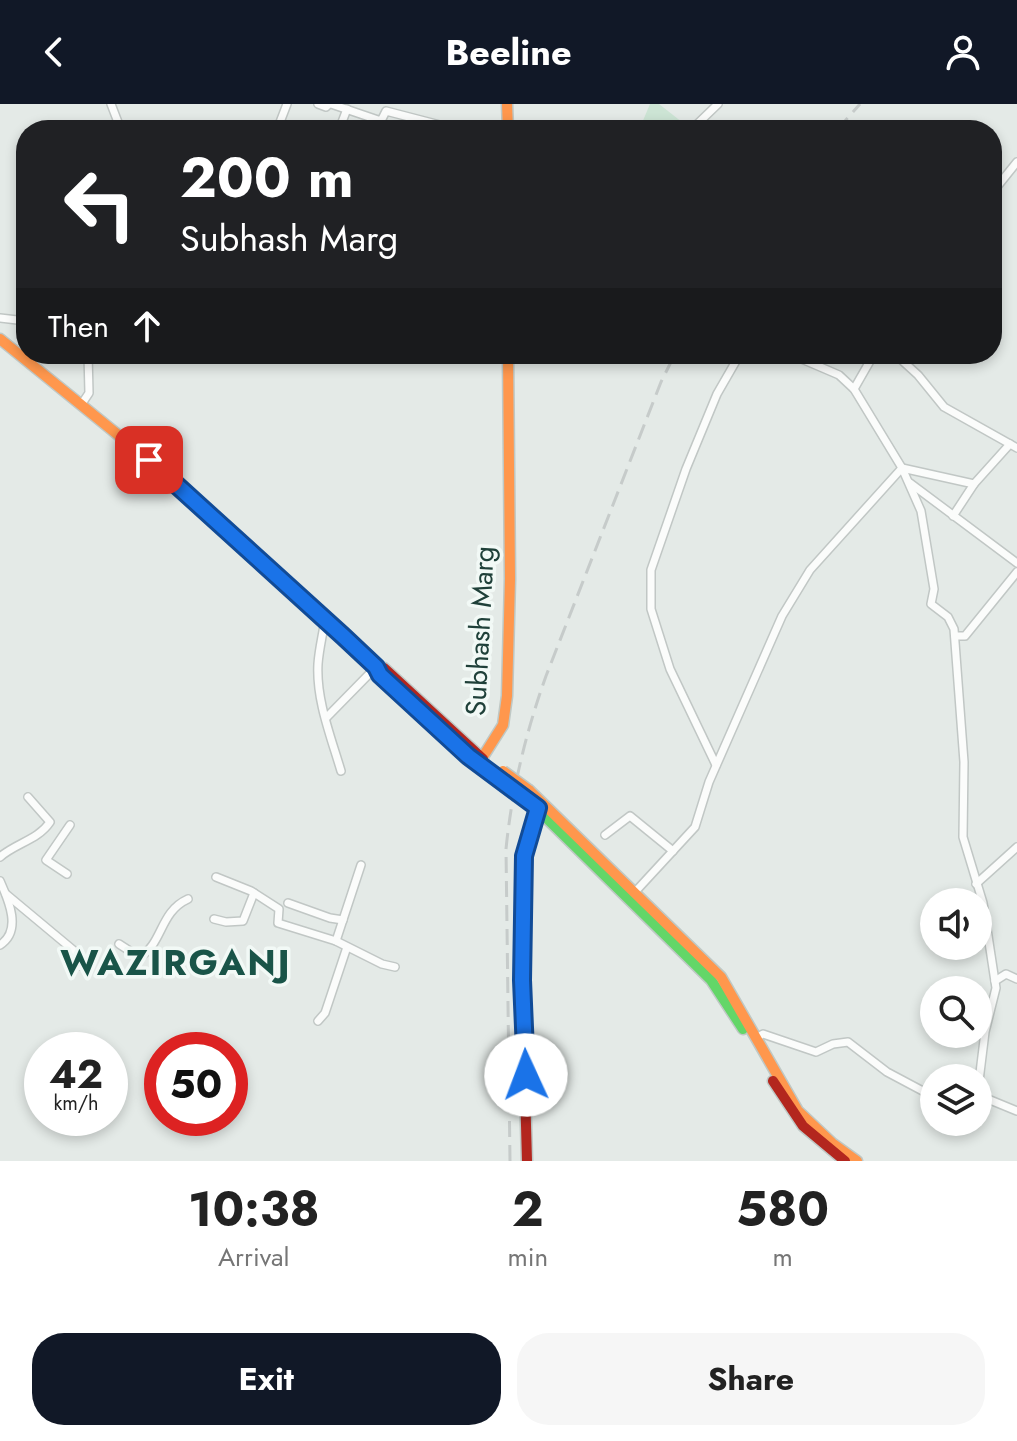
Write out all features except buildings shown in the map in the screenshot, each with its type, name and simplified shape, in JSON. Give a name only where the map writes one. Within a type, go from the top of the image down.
[{"type":"street","points":[[318,104],[347,109],[368,120]]},
{"type":"street","points":[[701,120],[718,104]]},
{"type":"street","points":[[343,120],[347,109]]},
{"type":"street","points":[[382,120],[386,111],[421,120]]},
{"type":"street","points":[[1002,181],[1017,163]]},
{"type":"street","points":[[0,339],[16,352]]},
{"type":"street","points":[[31,364],[149,460],[325,619],[376,667],[380,675],[480,761],[528,794],[635,892],[721,977],[798,1111],[832,1143],[857,1161]]},
{"type":"street","points":[[81,405],[89,393],[88,364]]},
{"type":"street","name":"Subhash Marg","points":[[480,761],[503,725],[507,696],[510,579],[508,364]]},
{"type":"street","points":[[716,765],[670,669],[651,609],[651,570],[691,456],[717,394],[734,364]]},
{"type":"street","points":[[813,364],[839,375],[854,389],[902,468],[921,511],[934,589],[931,604],[948,617],[954,629],[964,762],[963,837],[983,903],[996,988],[981,1064]]},
{"type":"street","points":[[854,389],[868,364]]},
{"type":"street","points":[[906,364],[944,407],[1014,446],[974,484],[953,516]]},
{"type":"street","points":[[635,892],[695,827],[716,765],[782,616],[810,570],[902,468]]},
{"type":"street","points":[[902,468],[974,484]]},
{"type":"street","points":[[909,482],[1017,563]]},
{"type":"street","points":[[955,636],[965,636],[1017,572]]},
{"type":"street","points":[[325,619],[318,665],[326,718],[341,771]]},
{"type":"street","points":[[326,718],[376,667]]},
{"type":"street","points":[[0,857],[10,848],[42,833],[50,822],[28,797]]},
{"type":"street","points":[[527,1161],[522,980],[524,856],[539,804]]},
{"type":"street","points":[[539,804],[711,980],[748,1036],[790,1114],[812,1138],[845,1161]]},
{"type":"street","points":[[605,835],[630,816],[673,851]]},
{"type":"street","points":[[67,874],[46,860],[70,825]]},
{"type":"street","points":[[42,833],[55,847]]},
{"type":"street","points":[[976,884],[1017,847]]},
{"type":"street","points":[[336,941],[361,865]]},
{"type":"street","points":[[216,877],[254,893],[279,909],[278,923],[336,941],[382,964],[395,967]]},
{"type":"street","points":[[0,881],[13,928],[9,939],[0,945]]},
{"type":"street","points":[[214,919],[243,921],[254,893]]},
{"type":"street","points":[[6,894],[78,954],[81,966]]},
{"type":"street","points":[[119,944],[139,957],[148,953],[175,905],[188,899]]},
{"type":"street","points":[[288,903],[343,920]]},
{"type":"street","points":[[318,1021],[325,1013],[347,947]]},
{"type":"street","points":[[995,981],[1006,974],[1017,979]]},
{"type":"street","points":[[756,1038],[763,1034],[816,1052],[833,1044],[848,1042],[887,1072],[920,1090]]},
{"type":"street","points":[[992,1101],[1017,1111]]},
{"type":"green space","points":[[650,104],[659,104],[679,120],[643,120]]},
{"type":"railway","points":[[846,120],[860,104]]},
{"type":"railway","points":[[510,1161],[506,849],[516,783],[546,676],[670,364]]},
{"type":"traffic: fast","points":[[526,798],[711,980],[743,1029]]},
{"type":"traffic: slow","points":[[507,104],[508,120]]},
{"type":"traffic: slow","points":[[0,339],[16,352]]},
{"type":"traffic: slow","points":[[31,364],[149,460],[343,636],[468,756],[501,779]]},
{"type":"traffic: slow","points":[[479,763],[503,725],[507,696],[510,579],[508,364]]},
{"type":"traffic: slow","points":[[503,771],[529,790]]},
{"type":"traffic: slow","points":[[501,779],[526,798]]},
{"type":"traffic: slow","points":[[529,790],[721,977],[798,1111],[832,1143],[857,1161]]},
{"type":"traffic: jam","points":[[376,667],[384,668],[483,759]]},
{"type":"traffic: jam","points":[[527,1161],[522,980],[524,856],[539,805]]},
{"type":"traffic: jam","points":[[773,1081],[803,1126],[845,1161]]},
{"type":"district","name":"WAZIRGANJ","points":[[176,962]]},
{"type":"route","points":[[149,460],[343,636],[376,667],[380,675],[468,756],[538,808],[524,856],[522,980],[526,1075]]}]
